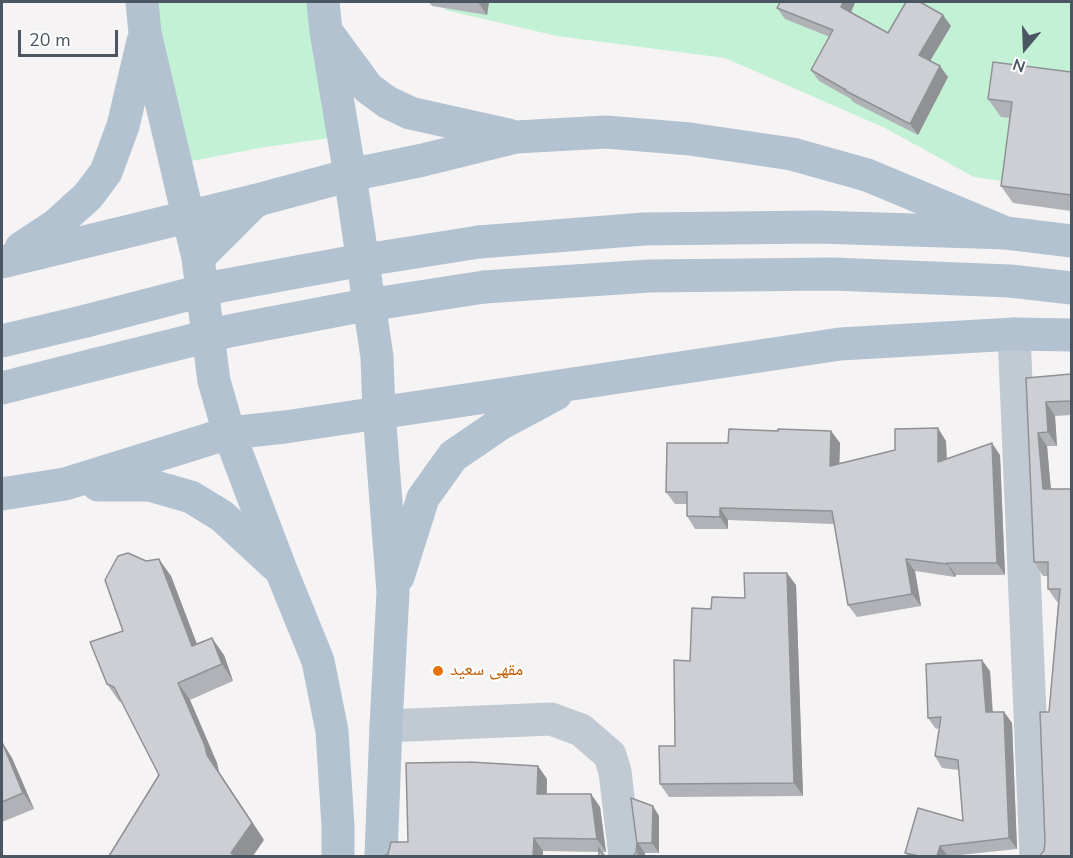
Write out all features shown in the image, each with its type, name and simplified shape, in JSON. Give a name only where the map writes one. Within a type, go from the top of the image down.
[{"type":"main road","points":[[142,2],[145,33],[198,258],[214,381],[229,433],[321,673],[332,731],[338,856]]},
{"type":"main road","points":[[325,16],[368,88],[387,102],[411,112],[516,137]]},
{"type":"main road","points":[[325,16],[377,357],[393,592],[381,856]]},
{"type":"main road","points":[[2,261],[56,225],[88,196],[106,172],[123,126],[145,33]]},
{"type":"main road","points":[[2,261],[516,137],[606,132],[690,139],[792,154],[867,175],[1006,233]]},
{"type":"main road","points":[[198,258],[252,204],[268,197],[306,195],[326,202],[356,218]]},
{"type":"main road","points":[[2,341],[221,286],[479,242],[644,229],[818,227],[1006,233],[1071,241]]},
{"type":"main road","points":[[2,388],[229,331],[355,307],[484,287],[649,276],[832,274],[1010,281],[1071,288]]},
{"type":"main road","points":[[2,494],[65,484],[229,433],[285,427],[840,344],[1014,334],[1071,335]]},
{"type":"main road","points":[[329,419],[345,404],[363,381],[377,357]]},
{"type":"main road","points":[[214,381],[239,405],[285,427]]},
{"type":"main road","points":[[393,592],[423,498],[453,456],[500,424],[579,382]]},
{"type":"main road","points":[[65,484],[149,485],[191,497],[222,516],[280,570]]},
{"type":"street","points":[[1014,334],[1036,856]]},
{"type":"street","points":[[386,726],[551,719],[581,730],[610,755],[615,772],[625,856]]},
{"type":"green space","points":[[156,2],[311,2],[330,138],[265,147],[186,162]]},
{"type":"green space","points":[[444,2],[1071,2],[1071,191],[974,177],[885,128],[725,58],[557,36],[445,10]]},
{"type":"building","points":[[780,2],[843,2],[841,7],[888,33],[906,2],[920,2],[943,15],[919,55],[940,66],[910,124],[811,70],[833,30],[777,8]]},
{"type":"building","points":[[993,62],[1071,72],[1071,195],[1001,186],[1012,102],[988,99]]},
{"type":"building","points":[[1071,374],[1071,401],[1046,402],[1048,432],[1038,433],[1043,489],[1071,489],[1071,856],[1040,856],[1044,851],[1045,842],[1040,712],[1049,712],[1060,589],[1048,589],[1048,562],[1034,562],[1026,378]]},
{"type":"building","points":[[938,428],[938,462],[992,443],[997,563],[947,564],[906,559],[912,594],[848,605],[832,511],[720,508],[720,517],[687,516],[687,492],[666,492],[667,443],[728,443],[729,429],[831,431],[830,466],[895,450],[895,429]]},
{"type":"building","points":[[128,553],[146,561],[159,559],[192,646],[212,638],[222,664],[178,683],[207,755],[252,823],[231,853],[236,856],[109,856],[159,775],[114,687],[107,684],[90,642],[123,631],[105,580],[118,556]]},
{"type":"building","points":[[744,573],[787,573],[794,783],[660,784],[659,746],[675,746],[674,660],[690,661],[692,608],[711,609],[712,597],[745,598]]},
{"type":"building","points":[[982,660],[986,712],[1004,712],[1009,838],[940,846],[937,856],[905,853],[918,808],[963,821],[958,760],[935,756],[941,717],[928,718],[926,664]]},
{"type":"building","points":[[2,742],[23,793],[2,802]]},
{"type":"building","points":[[470,762],[538,766],[537,794],[591,794],[597,839],[534,838],[533,856],[384,856],[388,854],[391,842],[408,842],[406,763]]},
{"type":"building","points":[[631,798],[653,806],[652,843],[638,843],[638,856],[633,856],[636,853],[637,844]]},
{"type":"place","name":"مقهى سعيد","points":[[438,671]]}]
